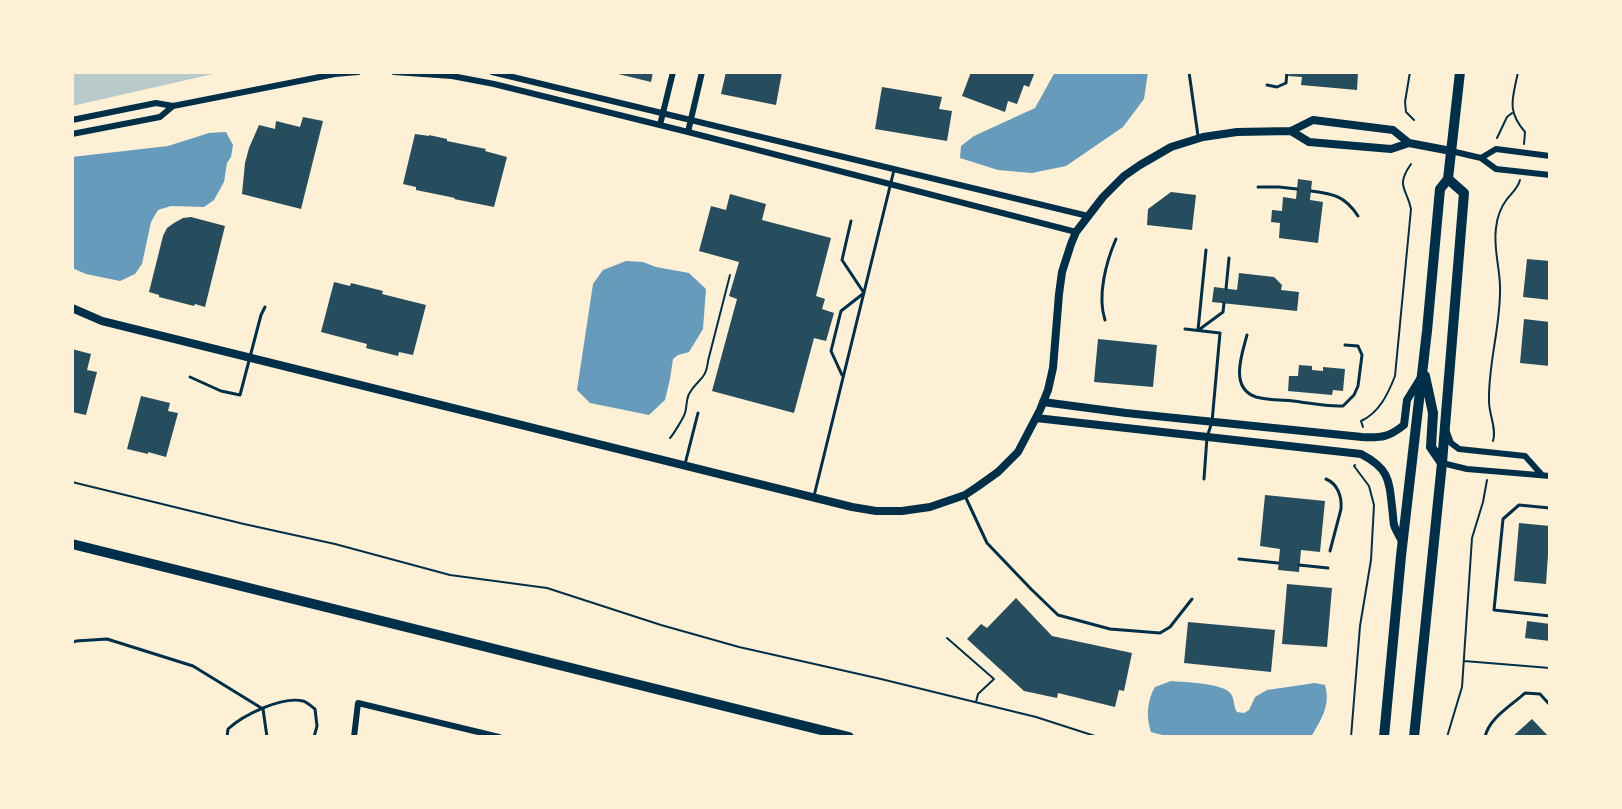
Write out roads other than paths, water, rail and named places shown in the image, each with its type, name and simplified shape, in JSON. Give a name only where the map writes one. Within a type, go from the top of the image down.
[{"type":"highway","points":[[1384,737],[1440,189],[1448,179],[1460,72]]},
{"type":"highway","points":[[1414,737],[1442,463],[1464,193],[1448,179]]},
{"type":"highway","points":[[1423,372],[1433,413],[1431,447],[1442,463]]},
{"type":"highway","points":[[72,544],[849,737]]},
{"type":"street","points":[[72,120],[156,103],[173,106],[335,74],[358,72]]},
{"type":"street","points":[[393,72],[474,80],[688,132],[1076,232]]},
{"type":"street","points":[[492,72],[1088,216]]},
{"type":"street","points":[[660,125],[673,72]]},
{"type":"street","points":[[688,132],[702,72]]},
{"type":"street","points":[[72,134],[160,117],[173,106]]},
{"type":"street","points":[[72,308],[102,321],[813,497],[876,511],[902,512],[930,507],[964,495],[998,472],[1018,452],[1048,390],[1053,368],[1062,272],[1076,232],[1103,197],[1124,176],[1171,147],[1198,138],[1237,132],[1291,131],[1313,120],[1393,130],[1409,143],[1481,158],[1496,170],[1550,175]]},
{"type":"street","points":[[1291,131],[1310,142],[1392,149],[1409,143]]},
{"type":"street","points":[[1481,158],[1496,149],[1550,156]]},
{"type":"street","points":[[1043,402],[1126,413],[1380,438],[1393,434],[1404,424],[1407,400],[1423,372]]},
{"type":"street","points":[[1036,418],[1361,454],[1374,460],[1387,476],[1391,490],[1394,524],[1403,543]]},
{"type":"street","points":[[1445,424],[1451,443],[1459,448],[1525,456],[1546,475]]},
{"type":"street","points":[[1442,463],[1467,469],[1546,475]]},
{"type":"street","points":[[354,737],[358,703],[499,737]]},
{"type":"lane","points":[[1190,72],[1198,138]]},
{"type":"lane","points":[[1267,85],[1277,87],[1286,84],[1287,72]]},
{"type":"lane","points":[[813,497],[894,169]]},
{"type":"lane","points":[[1258,187],[1297,189]]},
{"type":"lane","points":[[1311,191],[1336,195],[1345,199],[1358,216]]},
{"type":"lane","points":[[851,221],[842,260],[864,293]]},
{"type":"lane","points":[[1105,320],[1102,309],[1104,280],[1107,259],[1116,239]]},
{"type":"lane","points":[[1198,330],[1206,250]]},
{"type":"lane","points":[[1226,289],[1229,258]]},
{"type":"lane","points":[[843,377],[831,351],[840,311],[864,293]]},
{"type":"lane","points":[[1198,330],[1223,312],[1224,303]]},
{"type":"lane","points":[[190,377],[221,391],[240,395],[264,307]]},
{"type":"lane","points":[[1185,329],[1220,333],[1204,479]]},
{"type":"lane","points":[[1247,335],[1241,355],[1239,376],[1245,390],[1255,397],[1331,407],[1343,406],[1354,395],[1358,386],[1362,355],[1358,346],[1345,345]]},
{"type":"lane","points":[[684,465],[698,413]]},
{"type":"lane","points":[[1326,478],[1337,488],[1342,502],[1330,551]]},
{"type":"lane","points":[[964,495],[987,543],[1058,615],[1110,629],[1160,633],[1170,627],[1192,599]]},
{"type":"lane","points":[[1550,508],[1519,505],[1503,519],[1494,610],[1550,616]]},
{"type":"lane","points":[[1239,559],[1278,563]]},
{"type":"lane","points":[[1299,565],[1328,567]]},
{"type":"lane","points":[[72,643],[76,640],[107,639],[194,666],[263,709],[267,737]]},
{"type":"lane","points":[[1485,737],[1491,723],[1525,693],[1540,694],[1550,705]]},
{"type":"lane","points":[[227,737],[228,729],[236,722],[263,709],[288,701],[305,701],[315,709],[318,726],[314,737]]},
{"type":"water","points":[[1055,72],[1148,72],[1144,99],[1123,127],[1066,166],[1032,173],[998,170],[960,158],[961,146],[974,136],[1035,108]]},
{"type":"water","points":[[226,132],[233,145],[231,157],[227,163],[224,182],[214,200],[204,207],[171,206],[158,210],[151,222],[142,264],[135,274],[120,281],[86,274],[72,268],[72,157],[168,146],[209,133]]},
{"type":"water","points":[[626,261],[643,262],[656,267],[689,273],[706,289],[703,329],[689,352],[673,359],[665,400],[649,415],[590,403],[577,390],[593,284],[603,270]]},
{"type":"water","points":[[1171,681],[1203,684],[1227,690],[1233,698],[1237,712],[1244,713],[1249,710],[1255,697],[1267,690],[1315,683],[1325,685],[1327,699],[1321,718],[1311,737],[1170,737],[1151,732],[1148,715],[1150,698],[1155,687]]}]
